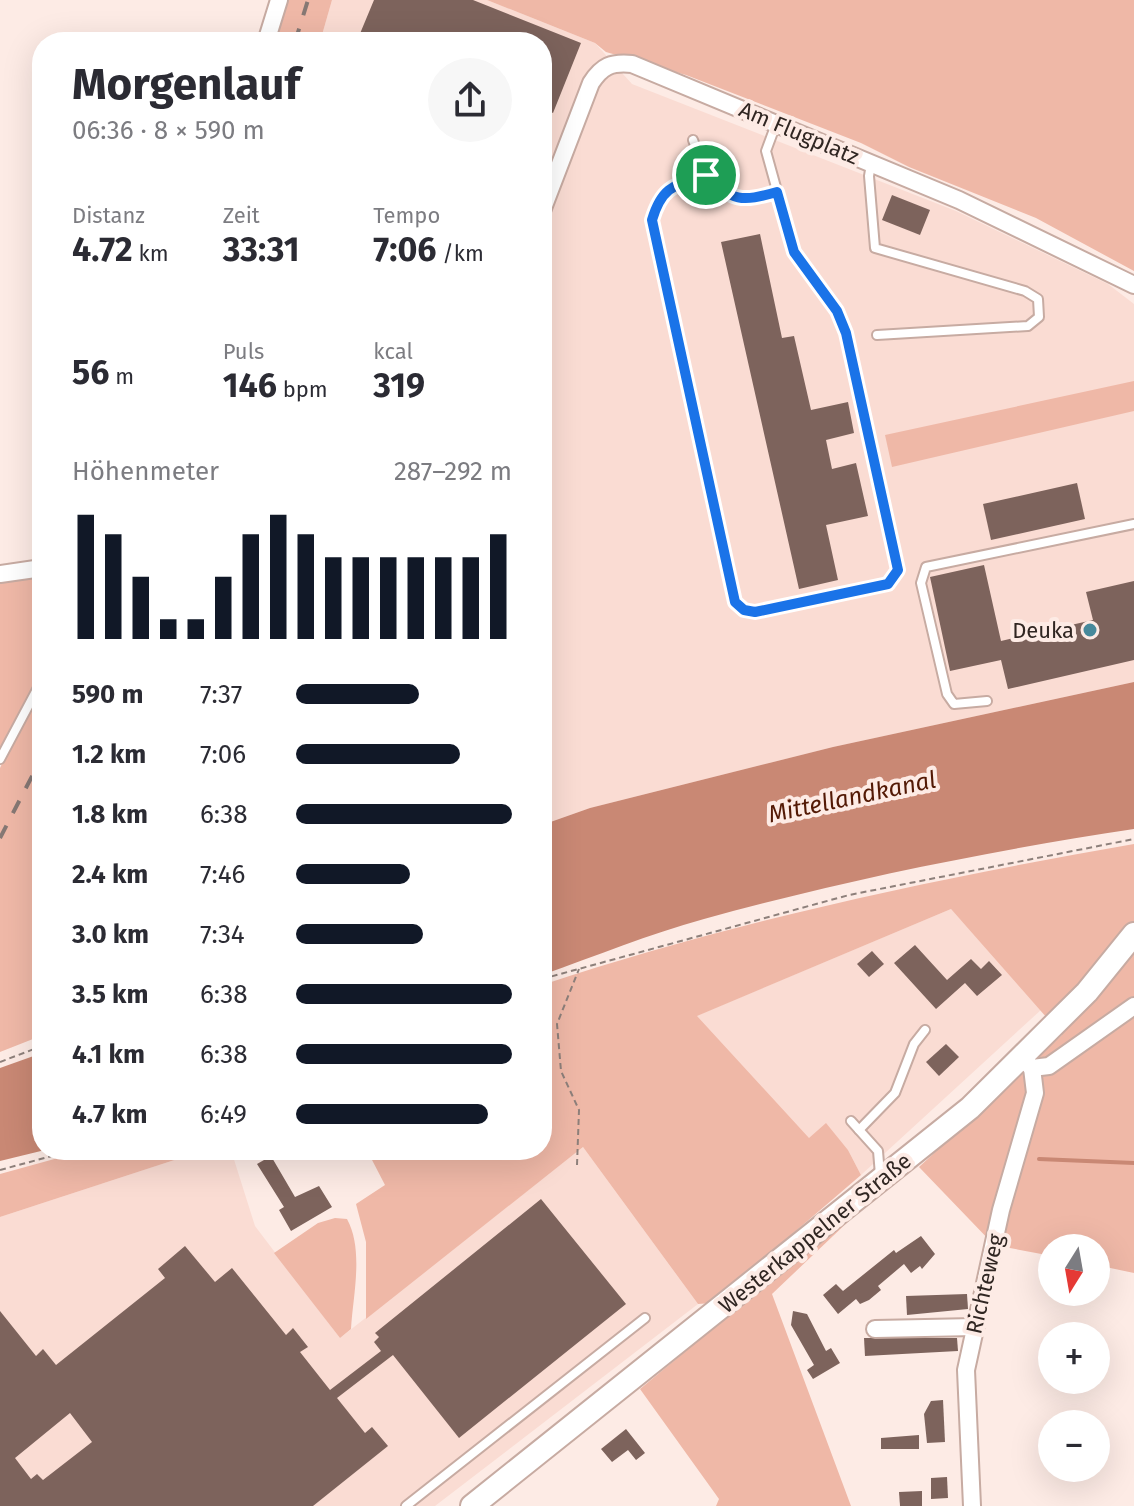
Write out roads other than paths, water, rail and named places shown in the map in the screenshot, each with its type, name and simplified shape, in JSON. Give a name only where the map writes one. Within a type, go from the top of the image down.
[{"type":"main road","name":"Westerkappelner Straße","points":[[472,1506],[1027,1063],[1134,934]]},
{"type":"street","points":[[269,32],[279,0]]},
{"type":"street","name":"Am Flugplatz","points":[[552,169],[591,83],[601,68],[616,62],[632,64],[959,200],[1134,285]]},
{"type":"street","points":[[0,574],[32,569]]},
{"type":"street","points":[[1027,1063],[1049,1066],[1134,1006]]},
{"type":"street","name":"Richteweg","points":[[972,1506],[966,1385],[975,1327],[1001,1210],[1035,1093],[1027,1063]]},
{"type":"street","points":[[875,1329],[975,1327]]},
{"type":"lane","points":[[706,175],[672,186],[658,200],[652,220],[735,602],[744,610],[755,612],[888,584],[898,570],[846,333],[837,311],[794,252],[766,151],[776,124]]},
{"type":"lane","points":[[693,140],[706,175],[726,196],[749,200],[777,192]]},
{"type":"lane","points":[[872,164],[869,176],[875,248],[1025,291],[1038,299],[1039,317],[1028,326],[877,335]]},
{"type":"lane","points":[[987,701],[954,704],[947,694],[921,583],[926,567],[1134,524]]},
{"type":"lane","points":[[0,759],[32,701]]},
{"type":"lane","points":[[859,1130],[895,1093],[914,1044],[925,1030]]},
{"type":"lane","points":[[851,1121],[878,1151],[881,1180]]},
{"type":"lane","points":[[406,1506],[645,1318]]},
{"type":"water","name":"Mittellandkanal","points":[[1134,682],[1134,829],[971,857],[810,892],[683,925],[552,971],[552,821],[590,808],[833,747]]},
{"type":"water","points":[[32,1057],[32,1153],[0,1161],[0,1068]]},
{"type":"waterway","points":[[1039,1159],[1134,1163]]},
{"type":"railway","points":[[298,32],[308,0]]},
{"type":"railway","points":[[0,838],[32,776]]},
{"type":"place","name":"Deuka","points":[[1090,630]]}]
